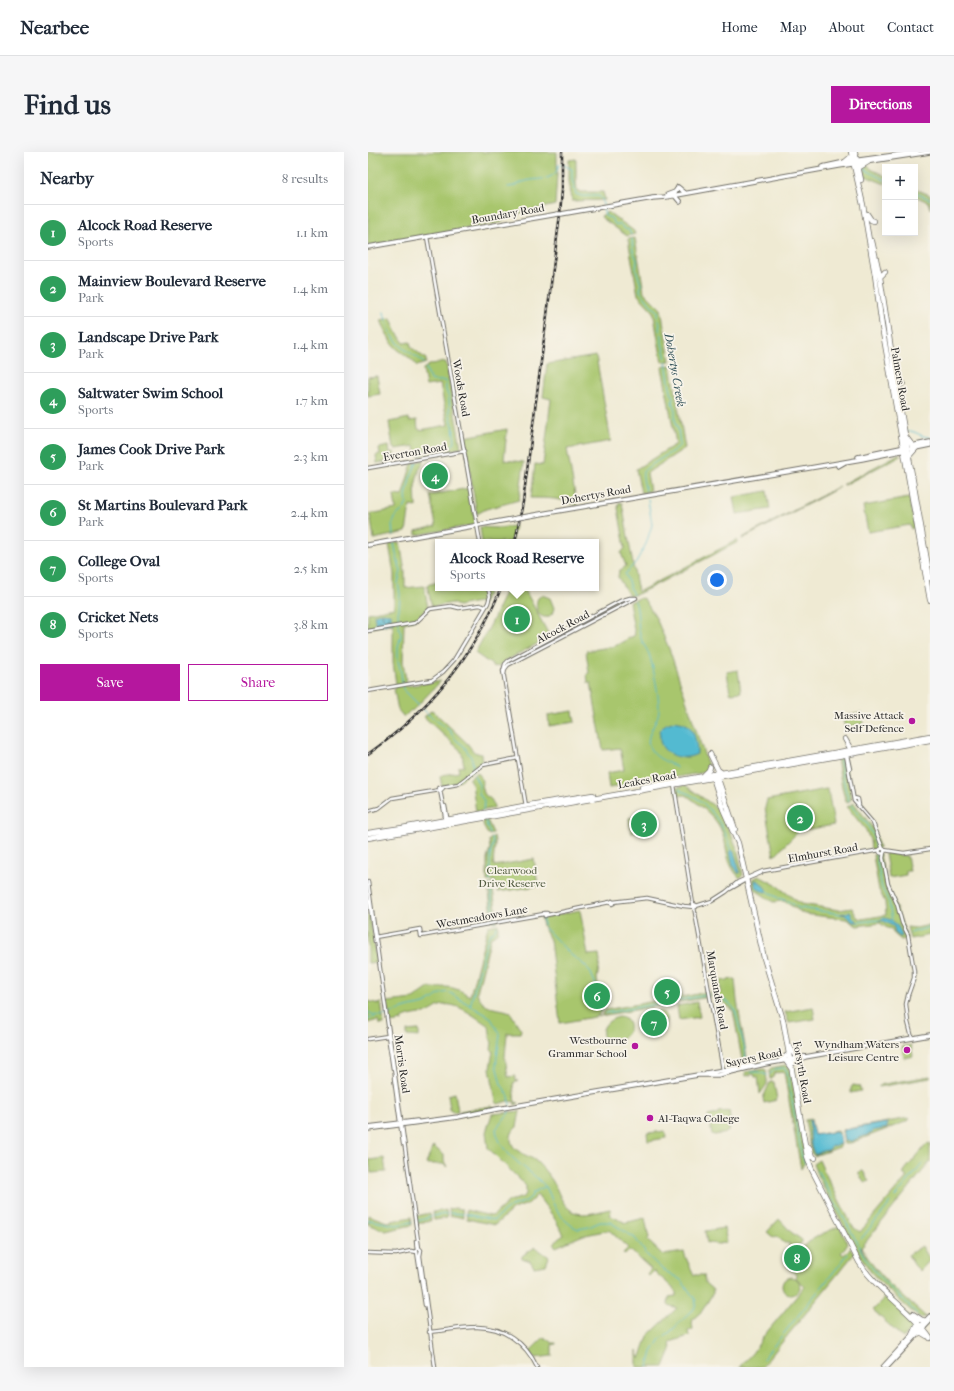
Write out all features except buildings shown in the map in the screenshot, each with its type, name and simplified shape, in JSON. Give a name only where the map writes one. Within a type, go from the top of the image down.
[{"type":"highway","points":[[854,161],[868,162]]},
{"type":"highway","name":"Palmers Road","points":[[854,161],[866,214],[871,220],[874,221],[869,227],[880,277],[905,435],[905,448],[930,578]]},
{"type":"highway","name":"Palmers Road","points":[[854,161],[875,275],[882,327],[902,441],[905,448]]},
{"type":"highway","points":[[877,265],[883,271],[880,277]]},
{"type":"highway","points":[[895,377],[902,384],[897,389]]},
{"type":"highway","points":[[905,435],[914,447],[907,458]]},
{"type":"highway","name":"Palmers Road","points":[[907,458],[930,598]]},
{"type":"highway","name":"Leakes Road","points":[[369,838],[702,776],[728,775],[760,770],[930,736]]},
{"type":"highway","points":[[845,739],[847,752]]},
{"type":"highway","name":"Leakes Road","points":[[368,833],[479,816],[481,818],[527,808],[674,785],[755,766],[930,740]]},
{"type":"highway","points":[[710,754],[718,770],[715,776],[718,786]]},
{"type":"highway","points":[[755,766],[760,770]]},
{"type":"highway","points":[[702,776],[709,770],[710,767]]},
{"type":"highway","points":[[718,786],[720,780],[728,775]]},
{"type":"highway","name":"Forsyth Road","points":[[715,776],[723,809],[738,843],[768,971],[785,1026],[790,1047],[790,1059],[812,1164],[857,1256]]},
{"type":"highway","name":"Forsyth Road","points":[[785,1026],[810,1165],[816,1179],[865,1270],[877,1285],[924,1324],[930,1338]]},
{"type":"highway","points":[[790,1059],[797,1060],[804,1057]]},
{"type":"highway","points":[[808,1145],[812,1157],[815,1158]]},
{"type":"highway","name":"Forsyth Road","points":[[865,1270],[919,1319],[930,1334]]},
{"type":"highway","points":[[911,1337],[924,1324]]},
{"type":"highway","points":[[919,1334],[923,1333],[930,1338]]},
{"type":"main road","name":"Boundary Road","points":[[652,198],[675,196],[808,172],[854,161],[917,152]]},
{"type":"main road","points":[[868,162],[929,152]]},
{"type":"main road","points":[[881,157],[886,159]]},
{"type":"main road","points":[[667,195],[675,192],[678,188],[684,192]]},
{"type":"main road","name":"Boundary Road","points":[[368,247],[684,192],[711,189]]},
{"type":"main road","points":[[675,196],[680,200],[689,193]]},
{"type":"main road","points":[[889,450],[902,441]]},
{"type":"main road","name":"Dohertys Road","points":[[368,544],[754,477],[838,464],[870,454],[930,444]]},
{"type":"main road","name":"Dohertys Road","points":[[850,460],[898,451],[905,448]]},
{"type":"main road","points":[[898,451],[907,458]]},
{"type":"main road","points":[[730,485],[736,481],[754,477]]},
{"type":"main road","name":"Sayers Road","points":[[368,1128],[392,1123],[427,1122],[698,1075],[724,1072],[930,1034]]},
{"type":"main road","name":"Sayers Road","points":[[804,1057],[866,1045]]},
{"type":"main road","name":"Sayers Road","points":[[645,1084],[688,1076],[724,1072]]},
{"type":"main road","points":[[688,1076],[698,1075]]},
{"type":"main road","name":"Sayers Road","points":[[368,1128],[402,1123],[427,1122]]},
{"type":"main road","points":[[887,1367],[919,1334],[930,1316]]},
{"type":"main road","points":[[884,1367],[911,1337]]},
{"type":"street","name":"Woods Road","points":[[427,237],[479,539]]},
{"type":"street","name":"Everton Road","points":[[368,468],[465,451]]},
{"type":"street","points":[[368,691],[432,680],[443,672],[454,660],[485,607],[490,596],[489,591]]},
{"type":"street","name":"Alcock Road","points":[[527,808],[504,675],[503,668],[505,664],[620,601],[635,598]]},
{"type":"street","points":[[368,631],[416,623],[430,609],[452,606],[459,608],[480,604],[485,607]]},
{"type":"street","points":[[847,752],[853,794],[859,806],[874,825],[882,850],[888,884],[897,904],[902,923],[908,935],[914,967],[914,978],[906,1002],[911,1037]]},
{"type":"street","points":[[368,811],[379,808],[392,798],[441,789],[458,784],[483,765],[519,759]]},
{"type":"street","name":"Marquands Road","points":[[674,785],[724,1072]]},
{"type":"street","points":[[441,789],[447,817],[450,820]]},
{"type":"street","points":[[441,789],[445,816],[442,821]]},
{"type":"street","name":"Elmhurst Road","points":[[695,906],[714,901],[732,886],[761,872],[882,850],[907,853],[930,849]]},
{"type":"street","name":"Morris Road","points":[[368,882],[393,1068],[402,1123]]},
{"type":"street","name":"Morris Road","points":[[368,891],[371,904]]},
{"type":"street","name":"Westmeadows Lane","points":[[376,937],[420,929],[421,937],[540,915],[647,898],[689,907],[695,906]]},
{"type":"street","points":[[368,1039],[389,1036]]},
{"type":"street","name":"Morris Road","points":[[398,1101],[434,1367]]},
{"type":"street","points":[[368,1253],[396,1254],[418,1250]]},
{"type":"street","points":[[430,1332],[475,1327],[498,1330],[522,1345],[529,1353],[537,1367]]},
{"type":"green space","points":[[368,152],[557,152],[555,205],[506,216],[502,222],[368,246]]},
{"type":"green space","points":[[576,159],[577,189],[580,192],[603,192],[605,200],[572,201],[569,181],[569,160]]},
{"type":"green space","points":[[866,165],[868,165],[871,169],[882,174],[882,183],[865,176],[864,169]]},
{"type":"green space","points":[[918,190],[930,195],[930,209],[928,202],[918,197]]},
{"type":"green space","points":[[608,212],[634,231],[635,234],[627,236],[602,218],[601,216]]},
{"type":"green space","points":[[635,238],[644,292],[661,309],[670,361],[662,362],[653,311],[638,295],[628,239]]},
{"type":"green space","points":[[391,318],[396,331],[404,343],[410,342],[411,347],[426,359],[426,363],[417,366],[394,346],[381,320]]},
{"type":"green space","points":[[596,356],[611,441],[567,449],[577,506],[561,500],[531,498],[535,464],[543,465],[551,399],[543,397],[547,364]]},
{"type":"green space","points":[[446,362],[461,448],[417,456],[415,446],[393,448],[389,422],[409,418],[409,421],[417,420],[418,429],[420,430],[448,425],[440,384],[426,386],[423,369],[431,364]]},
{"type":"green space","points":[[671,365],[685,448],[647,473],[650,491],[641,493],[636,469],[676,444],[662,367]]},
{"type":"green space","points":[[377,376],[380,394],[368,396],[368,377]]},
{"type":"green space","points":[[507,429],[504,460],[524,462],[519,500],[486,509],[477,514],[464,438]]},
{"type":"green space","points":[[389,446],[390,453],[394,452],[394,456],[386,457],[386,462],[377,463],[376,455],[380,454],[379,448]]},
{"type":"green space","points":[[899,454],[900,456],[844,485],[843,484]]},
{"type":"green space","points":[[424,460],[419,470],[415,486],[416,507],[410,506],[406,532],[374,539],[370,514],[396,509],[394,495],[402,496],[412,463]]},
{"type":"green space","points":[[840,487],[742,539],[742,538]]},
{"type":"green space","points":[[469,488],[475,523],[474,525],[416,535],[416,531],[436,526],[430,494]]},
{"type":"green space","points":[[767,491],[770,509],[737,514],[734,497]]},
{"type":"green space","points":[[909,498],[915,527],[911,529],[910,525],[868,532],[863,506]]},
{"type":"green space","points":[[619,502],[622,503],[638,592],[737,540],[738,542],[638,594],[629,596],[618,577],[619,571],[626,566],[621,553],[625,548],[618,508]]},
{"type":"green space","points":[[515,526],[512,539],[482,539],[480,527],[498,528]]},
{"type":"green space","points":[[400,542],[405,572],[405,588],[424,586],[428,608],[415,620],[404,623],[403,662],[407,686],[441,681],[412,711],[411,710],[404,717],[398,710],[394,689],[396,684],[393,663],[393,624],[368,627],[368,613],[394,608],[394,574],[389,544]]},
{"type":"green space","points":[[435,583],[435,591],[487,591],[488,595],[486,596],[483,604],[478,602],[458,606],[452,603],[432,607],[427,585]]},
{"type":"green space","points":[[506,591],[526,591],[550,637],[503,662],[500,666],[492,667],[492,665],[475,653],[492,622]]},
{"type":"green space","points":[[542,595],[550,598],[554,608],[552,614],[548,617],[541,616],[537,610],[538,598]]},
{"type":"green space","points":[[641,598],[644,599],[656,618],[670,651],[709,769],[707,772],[609,788],[607,773],[624,770],[620,748],[603,750],[591,683],[588,683],[587,674],[589,673],[586,651],[615,646],[635,635],[629,602]]},
{"type":"green space","points":[[738,670],[741,692],[730,693],[727,672]]},
{"type":"green space","points":[[432,710],[467,743],[474,752],[481,754],[482,763],[458,782],[442,786],[440,777],[442,775],[459,772],[458,767],[464,766],[460,750],[424,717]]},
{"type":"green space","points":[[573,711],[575,722],[549,726],[548,715]]},
{"type":"green space","points":[[861,713],[863,724],[845,727],[843,720],[844,716]]},
{"type":"green space","points":[[837,758],[842,758],[844,760],[852,798],[848,803],[846,802],[842,788]]},
{"type":"green space","points":[[477,772],[482,779],[484,793],[491,799],[494,808],[476,812],[472,784],[469,779]]},
{"type":"green space","points":[[685,785],[721,811],[737,848],[743,875],[740,878],[734,872],[728,858],[722,831],[715,820],[703,808],[686,795],[677,796],[675,788]]},
{"type":"green space","points":[[826,789],[828,790],[834,825],[799,831],[774,856],[765,808],[767,800]]},
{"type":"green space","points":[[853,803],[873,828],[879,847],[878,849],[871,850],[870,840],[866,830],[847,807]]},
{"type":"green space","points":[[655,813],[657,828],[631,833],[629,818]]},
{"type":"green space","points":[[483,820],[487,820],[493,833],[488,834]]},
{"type":"green space","name":"Clearwood Drive Reserve","points":[[494,836],[494,866],[534,859],[538,886],[498,892],[495,881],[487,881],[487,859],[490,848],[489,840]]},
{"type":"green space","points":[[879,853],[887,889],[897,910],[907,939],[901,940],[893,933],[892,929],[887,928],[880,923],[857,926],[846,919],[804,914],[784,901],[773,902],[754,889],[752,882],[753,879],[759,876],[776,885],[801,904],[839,910],[852,908],[857,917],[862,919],[886,915],[885,902],[879,890],[873,855]]},
{"type":"green space","points":[[886,853],[907,856],[910,871],[906,871],[906,875],[889,878]]},
{"type":"green space","points":[[492,884],[498,921],[493,922],[488,885]]},
{"type":"green space","points":[[580,910],[588,955],[599,954],[600,962],[597,979],[602,1010],[601,1013],[598,1014],[599,1016],[560,1023],[550,940],[541,918]]},
{"type":"green space","points":[[370,914],[376,962],[368,963],[368,916]]},
{"type":"green space","points":[[498,924],[498,932],[491,937],[477,992],[486,1006],[510,1012],[521,1030],[520,1033],[507,1033],[505,1057],[508,1077],[515,1076],[516,1081],[518,1081],[513,1084],[515,1102],[509,1101],[498,1104],[496,1102],[490,1068],[493,1051],[491,1049],[492,1042],[489,1026],[467,1011],[449,1005],[437,1007],[429,1012],[405,1017],[402,1021],[390,1023],[387,1002],[413,999],[430,987],[452,988],[470,996],[488,926]]},
{"type":"green space","points":[[930,925],[930,935],[910,939],[907,927],[916,928]]},
{"type":"green space","points":[[735,979],[737,1001],[748,1064],[743,1065],[733,1010],[716,997],[712,997],[711,992],[716,991],[720,993],[720,981]]},
{"type":"green space","points":[[679,983],[682,997],[707,992],[709,997],[601,1016],[605,1010],[655,1001],[653,987]]},
{"type":"green space","points":[[368,1001],[379,1004],[381,1002],[384,1024],[379,1024],[378,1020],[368,1023]]},
{"type":"green space","points":[[697,1002],[700,1017],[679,1020],[677,1006]]},
{"type":"green space","points":[[813,1007],[815,1019],[789,1023],[785,1012]]},
{"type":"green space","points":[[657,1011],[663,1012],[666,1015],[666,1024],[659,1032],[647,1035],[642,1028],[643,1021],[649,1015]]},
{"type":"green space","points":[[620,1017],[626,1019],[629,1023],[628,1032],[620,1040],[608,1042],[604,1038],[603,1030],[611,1020]]},
{"type":"green space","points":[[419,1030],[419,1037],[407,1036],[407,1031]]},
{"type":"green space","name":"Wyndham Waters Leisure Centre","points":[[911,1045],[913,1056],[904,1058],[902,1047]]},
{"type":"green space","points":[[786,1065],[790,1068],[806,1160],[801,1169],[784,1072],[775,1073],[772,1079],[770,1079],[769,1070],[771,1068]]},
{"type":"green space","points":[[766,1070],[767,1084],[760,1094],[758,1077],[755,1077],[754,1074],[746,1076],[745,1072]]},
{"type":"green space","points":[[930,1076],[930,1078],[879,1087],[879,1085]]},
{"type":"green space","points":[[770,1082],[774,1082],[777,1100],[764,1103],[763,1098]]},
{"type":"green space","points":[[853,1085],[859,1086],[861,1091],[851,1093],[851,1088]]},
{"type":"green space","points":[[455,1093],[458,1111],[452,1112],[450,1109],[448,1095]]},
{"type":"green space","points":[[492,1106],[496,1108],[463,1114],[460,1111]]},
{"type":"green space","points":[[520,1111],[517,1127],[511,1135],[513,1146],[521,1153],[536,1161],[552,1180],[566,1206],[574,1212],[583,1214],[610,1209],[611,1216],[626,1223],[645,1218],[649,1238],[647,1240],[663,1255],[684,1252],[694,1275],[704,1275],[705,1283],[713,1290],[713,1293],[702,1311],[693,1319],[693,1329],[688,1331],[689,1336],[670,1342],[671,1350],[664,1367],[637,1367],[637,1350],[640,1359],[648,1336],[677,1308],[668,1305],[669,1297],[676,1296],[676,1291],[654,1271],[649,1276],[647,1274],[651,1269],[630,1250],[625,1255],[623,1253],[628,1248],[609,1230],[581,1236],[556,1247],[554,1245],[558,1239],[564,1235],[553,1216],[537,1195],[528,1204],[513,1209],[495,1225],[467,1219],[466,1210],[491,1216],[509,1201],[523,1197],[526,1194],[526,1186],[488,1148],[486,1132],[492,1114]]},
{"type":"green space","points":[[729,1111],[730,1126],[727,1132],[716,1135],[712,1134],[708,1116],[717,1114],[718,1112]]},
{"type":"green space","points":[[811,1119],[814,1135],[837,1131],[839,1132],[840,1147],[814,1156],[811,1153],[805,1120]]},
{"type":"green space","points":[[910,1119],[908,1121],[848,1144],[844,1144],[842,1130]]},
{"type":"green space","points":[[665,1131],[666,1138],[648,1141],[647,1133]]},
{"type":"green space","points":[[930,1143],[930,1162],[861,1248],[888,1283],[926,1317],[919,1318],[871,1272],[857,1251],[818,1177],[813,1164],[819,1160],[853,1227],[860,1232],[906,1178],[903,1174],[905,1170],[927,1144]]},
{"type":"green space","points":[[433,1146],[444,1155],[444,1161],[447,1167],[443,1164],[426,1164]]},
{"type":"green space","points":[[384,1158],[386,1172],[371,1173],[369,1160]]},
{"type":"green space","points":[[863,1171],[869,1181],[865,1183],[859,1174],[859,1172]]},
{"type":"green space","points":[[449,1209],[462,1209],[463,1218],[455,1216],[450,1217]]},
{"type":"green space","points":[[446,1210],[447,1218],[434,1220],[433,1212]]},
{"type":"green space","points":[[430,1213],[431,1221],[417,1224],[416,1216]]},
{"type":"green space","points":[[368,1215],[387,1222],[411,1217],[412,1225],[386,1231],[368,1224]]},
{"type":"green space","points":[[779,1219],[791,1232],[802,1240],[802,1242],[793,1251],[789,1248],[789,1243],[784,1243],[777,1236],[774,1238],[767,1232]]},
{"type":"green space","points":[[839,1226],[848,1244],[841,1253],[844,1255],[850,1248],[854,1254],[762,1367],[739,1367],[752,1354],[762,1338],[805,1286],[796,1278],[797,1275],[786,1266],[805,1245],[813,1239]]},
{"type":"green space","points":[[724,1228],[727,1242],[719,1244],[707,1243],[705,1231]]},
{"type":"green space","points":[[922,1246],[930,1260],[920,1271],[908,1255]]},
{"type":"green space","points":[[535,1247],[549,1257],[546,1265],[534,1267],[530,1261],[522,1258],[522,1256]]},
{"type":"green space","points":[[791,1277],[797,1280],[800,1286],[797,1292],[791,1295],[785,1292],[782,1286],[785,1280]]},
{"type":"green space","points":[[887,1296],[916,1324],[903,1338],[873,1310]]},
{"type":"green space","points":[[544,1337],[552,1343],[556,1343],[552,1345],[552,1356],[535,1358],[530,1351]]},
{"type":"water","points":[[381,613],[384,620],[382,613],[390,614],[393,623],[390,623],[388,616],[387,619],[388,624],[381,625],[378,618],[380,624],[376,625],[374,615]]},
{"type":"water","points":[[675,721],[684,723],[691,728],[696,741],[697,754],[686,757],[675,756],[666,751],[662,746],[659,731],[666,724]]},
{"type":"water","points":[[732,850],[740,872],[739,874],[733,865],[730,852]]},
{"type":"water","points":[[755,880],[759,881],[766,889],[766,892],[761,891],[755,885]]},
{"type":"water","points":[[850,912],[853,918],[858,922],[853,922],[845,915],[840,914]]},
{"type":"water","points":[[883,918],[893,921],[902,936],[900,937],[895,933],[894,927],[884,921],[878,921]]},
{"type":"water","points":[[809,1120],[811,1121],[814,1135],[837,1132],[840,1136],[840,1144],[833,1146],[828,1150],[814,1154],[811,1145]]},
{"type":"water","points":[[887,1123],[887,1128],[872,1131],[872,1133],[851,1141],[844,1141],[843,1130]]},
{"type":"waterway","name":"Dohertys Creek","points":[[508,187],[527,181],[550,177],[555,173],[559,164],[566,166]]},
{"type":"waterway","name":"Dohertys Creek","points":[[567,167],[572,169],[572,179],[576,194],[582,196],[599,196],[602,199],[603,205]]},
{"type":"waterway","points":[[863,168],[882,178]]},
{"type":"waterway","points":[[918,194],[930,199]]},
{"type":"waterway","name":"Dohertys Creek","points":[[603,208],[605,216],[611,218],[615,224],[621,225],[625,229],[629,230],[631,235]]},
{"type":"waterway","name":"Dohertys Creek","points":[[632,239],[633,251],[637,260],[636,269],[641,285],[640,291],[658,311],[660,324],[659,329],[662,336],[680,445],[643,472],[646,491]]},
{"type":"waterway","points":[[384,312],[389,329],[396,341],[424,363]]},
{"type":"waterway","points":[[420,455],[428,450],[451,446],[455,443],[450,415],[449,398],[446,390],[446,381],[430,380],[426,368]]},
{"type":"waterway","points":[[907,431],[930,437]]},
{"type":"waterway","points":[[393,535],[392,525],[396,516],[404,509],[407,503],[406,496],[410,478],[417,462]]},
{"type":"waterway","name":"Dohertys Creek","points":[[633,595],[625,574],[636,562],[646,544],[652,525],[648,499]]},
{"type":"waterway","points":[[394,543],[401,571],[398,583],[400,594],[398,613],[399,624]]},
{"type":"waterway","name":"Dohertys Creek","points":[[635,601],[642,642],[651,659],[659,702],[659,713],[649,736],[649,746],[656,756],[675,766],[676,768]]},
{"type":"waterway","points":[[399,627],[401,635],[398,647],[398,661],[403,689],[429,715],[449,730],[456,740],[464,746],[472,759],[472,771]]},
{"type":"waterway","points":[[840,760],[849,801]]},
{"type":"waterway","points":[[474,775],[479,785],[479,794],[484,801],[483,811]]},
{"type":"waterway","name":"Dohertys Creek","points":[[680,789],[681,791],[700,800],[714,815],[725,832],[732,851]]},
{"type":"waterway","points":[[851,805],[866,822],[873,835],[875,848]]},
{"type":"waterway","points":[[485,820],[490,834]]},
{"type":"waterway","points":[[490,881],[490,856],[493,844],[492,838]]},
{"type":"waterway","points":[[876,854],[882,888],[889,902],[892,921]]},
{"type":"waterway","points":[[490,885],[495,922]]},
{"type":"waterway","name":"Dohertys Creek","points":[[765,890],[799,908],[841,914]]},
{"type":"waterway","points":[[542,918],[545,928],[571,955],[590,971],[595,983],[601,1011]]},
{"type":"waterway","name":"Dohertys Creek","points":[[858,922],[879,920]]},
{"type":"waterway","points":[[470,1006],[488,938],[495,930],[496,926]]},
{"type":"waterway","name":"Dohertys Creek","points":[[910,933],[930,927]]},
{"type":"waterway","points":[[368,1012],[378,1016],[387,1015],[408,1007],[424,1004],[440,994],[447,992],[490,1017],[500,1034],[496,1065],[501,1084],[509,1096],[510,1105]]},
{"type":"waterway","points":[[605,1013],[708,995]]},
{"type":"waterway","points":[[712,995],[725,1000],[735,1010],[745,1049],[746,1063]]},
{"type":"waterway","points":[[368,1019],[375,1017]]},
{"type":"waterway","points":[[770,1074],[775,1069],[784,1068],[787,1071],[802,1156],[805,1163]]},
{"type":"waterway","points":[[751,1072],[758,1072],[767,1075]]},
{"type":"waterway","points":[[510,1108],[508,1114],[496,1129],[498,1138],[509,1154],[545,1186],[560,1215],[578,1229],[589,1227],[600,1222],[610,1222],[635,1238],[647,1255],[662,1269],[681,1280],[695,1299],[696,1303],[694,1309],[670,1332],[660,1339],[652,1352],[648,1367]]},
{"type":"waterway","points":[[895,1197],[923,1163]]},
{"type":"waterway","points":[[817,1170],[858,1244]]},
{"type":"waterway","points":[[465,1214],[494,1220],[511,1206],[526,1201],[533,1193],[545,1187]]},
{"type":"waterway","points":[[861,1239],[891,1202]]},
{"type":"waterway","points":[[449,1213],[463,1214]]},
{"type":"waterway","points":[[433,1216],[447,1214]]},
{"type":"waterway","points":[[417,1221],[431,1217]]},
{"type":"waterway","points":[[368,1220],[396,1225],[412,1222]]},
{"type":"waterway","points":[[859,1246],[878,1275],[918,1315]]},
{"type":"waterway","points":[[821,1288],[848,1254]]},
{"type":"waterway","points":[[763,1359],[819,1290]]},
{"type":"railway","points":[[516,539],[523,502],[560,214],[562,190],[562,152]]},
{"type":"railway","points":[[368,754],[390,738],[410,720],[429,701],[463,660],[490,613],[500,591]]},
{"type":"place","name":"Saltwater Swim School","points":[[435,476]]},
{"type":"place","name":"Alcock Road Reserve","points":[[517,619]]},
{"type":"place","name":"Massive Attack Self Defence","points":[[912,721]]},
{"type":"place","name":"Mainview Boulevard Reserve","points":[[800,818]]},
{"type":"place","name":"Landscape Drive Park","points":[[644,824]]},
{"type":"place","name":"James Cook Drive Park","points":[[667,992]]},
{"type":"place","name":"St Martins Boulevard Park","points":[[597,996]]},
{"type":"place","name":"College Oval","points":[[654,1023]]},
{"type":"place","name":"Westbourne Grammar School","points":[[635,1046]]},
{"type":"place","name":"Wyndham Waters Leisure Centre","points":[[907,1050]]},
{"type":"place","name":"Al-Taqwa College","points":[[650,1118]]},
{"type":"place","name":"Cricket Nets","points":[[797,1258]]}]
